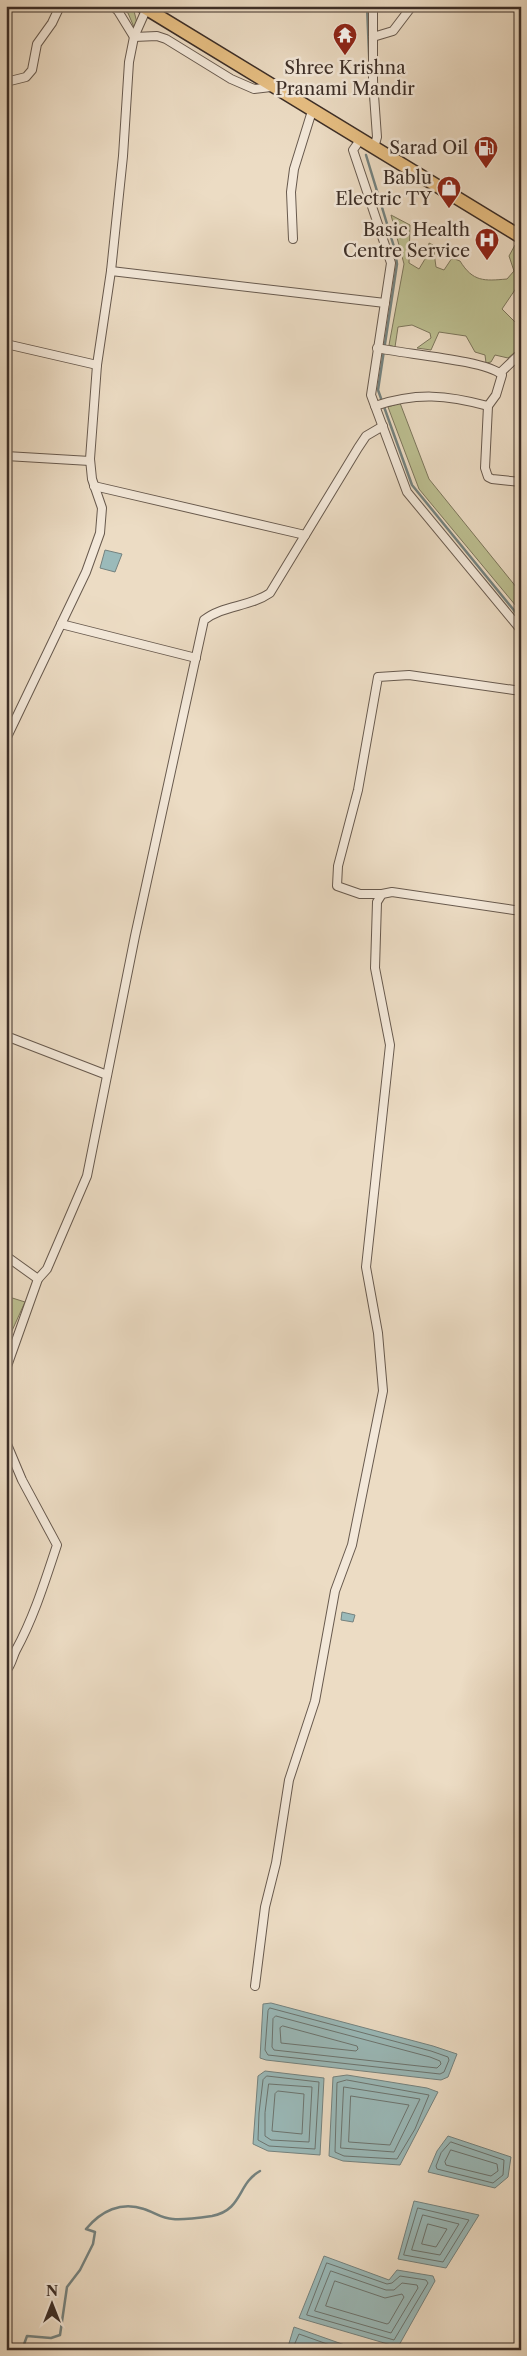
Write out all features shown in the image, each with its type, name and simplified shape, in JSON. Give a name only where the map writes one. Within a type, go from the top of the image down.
[{"type":"highway","points":[[144,8],[271,87],[521,237]]},
{"type":"street","points":[[6,82],[26,77],[32,70],[37,44],[52,24],[60,6]]},
{"type":"street","points":[[113,6],[118,10],[134,37]]},
{"type":"street","points":[[373,6],[372,37],[377,137],[374,148]]},
{"type":"street","points":[[372,37],[393,31],[412,6]]},
{"type":"street","points":[[6,738],[86,572],[100,533],[102,508],[94,486],[90,461],[97,365],[111,271],[123,156],[129,62],[134,37],[144,8]]},
{"type":"street","points":[[134,37],[158,36],[254,89],[271,87]]},
{"type":"street","points":[[293,239],[291,192],[294,169],[312,111]]},
{"type":"street","points":[[360,140],[353,150],[391,263],[371,387],[376,406],[407,492],[521,630]]},
{"type":"street","points":[[111,271],[384,303]]},
{"type":"street","points":[[6,344],[97,365]]},
{"type":"street","points":[[376,348],[466,363],[500,373]]},
{"type":"street","points":[[500,373],[521,353]]},
{"type":"street","points":[[500,373],[502,375],[501,383],[488,406],[485,468],[488,477],[521,482]]},
{"type":"street","points":[[376,406],[402,398],[439,395],[488,406]]},
{"type":"street","points":[[6,1369],[38,1279],[47,1269],[87,1176],[134,936],[204,620],[212,614],[262,599],[270,593],[366,436],[383,426]]},
{"type":"street","points":[[6,456],[90,461]]},
{"type":"street","points":[[94,486],[305,536]]},
{"type":"street","points":[[61,624],[196,658]]},
{"type":"street","points":[[521,691],[409,675],[378,677],[358,790],[338,866],[337,886],[360,894],[392,892],[521,911]]},
{"type":"street","points":[[255,1986],[265,1906],[276,1863],[289,1780],[316,1701],[335,1591],[352,1545],[382,1391],[378,1333],[366,1267],[390,1045],[375,968],[377,902],[382,894]]},
{"type":"street","points":[[6,1036],[108,1075]]},
{"type":"street","points":[[6,1256],[38,1279]]},
{"type":"street","points":[[6,1442],[22,1480],[57,1545],[26,1634],[15,1653],[12,1664],[6,1671]]},
{"type":"green space","points":[[116,6],[125,6],[134,11],[139,31],[136,32],[128,13]]},
{"type":"green space","points":[[391,215],[410,225],[409,263],[419,269],[428,254],[429,243],[433,245],[436,267],[444,270],[452,258],[460,261],[470,273],[480,279],[507,279],[514,271],[509,256],[515,245],[521,248],[521,281],[502,309],[521,328],[521,347],[508,358],[495,355],[491,362],[486,363],[485,355],[475,352],[466,336],[439,332],[431,350],[417,348],[431,338],[430,333],[412,325],[398,327],[395,347],[389,345],[404,264]]},
{"type":"green space","points":[[400,403],[429,479],[521,593],[521,612],[419,489],[388,407]]},
{"type":"green space","points":[[6,1296],[25,1302],[6,1344]]},
{"type":"water","points":[[105,550],[122,554],[115,572],[100,568]]},
{"type":"water","points":[[342,1612],[355,1615],[353,1622],[341,1620]]},
{"type":"water","points":[[271,2003],[457,2054],[448,2077],[441,2080],[266,2060],[260,2058],[263,2004]]},
{"type":"water","points":[[265,2071],[324,2078],[320,2155],[268,2151],[253,2144],[258,2076]]},
{"type":"water","points":[[347,2075],[427,2088],[438,2092],[400,2165],[343,2161],[329,2156],[333,2077]]},
{"type":"water","points":[[448,2136],[511,2157],[508,2177],[495,2188],[428,2172],[437,2151]]},
{"type":"water","points":[[414,2201],[479,2215],[446,2268],[398,2259]]},
{"type":"water","points":[[324,2256],[389,2280],[397,2270],[433,2276],[435,2281],[398,2347],[299,2318]]},
{"type":"water","points":[[294,2327],[359,2350],[287,2350]]},
{"type":"waterway","points":[[367,6],[371,101]]},
{"type":"waterway","points":[[366,155],[395,250],[397,264],[378,390],[412,485],[521,619]]},
{"type":"waterway","points":[[22,2350],[27,2336],[51,2338],[60,2335],[67,2287],[80,2270],[93,2244],[95,2232],[86,2229],[98,2217],[112,2209],[127,2206],[144,2209],[169,2219],[212,2216],[222,2213],[235,2203],[247,2183],[260,2171]]},
{"type":"place","name":"Shree Krishna Pranami Mandir","points":[[345,56]]},
{"type":"place","name":"Sarad Oil","points":[[486,169]]},
{"type":"place","name":"Bablu Electric TY","points":[[449,209]]},
{"type":"place","name":"Basic Health Centre Service","points":[[487,261]]}]
